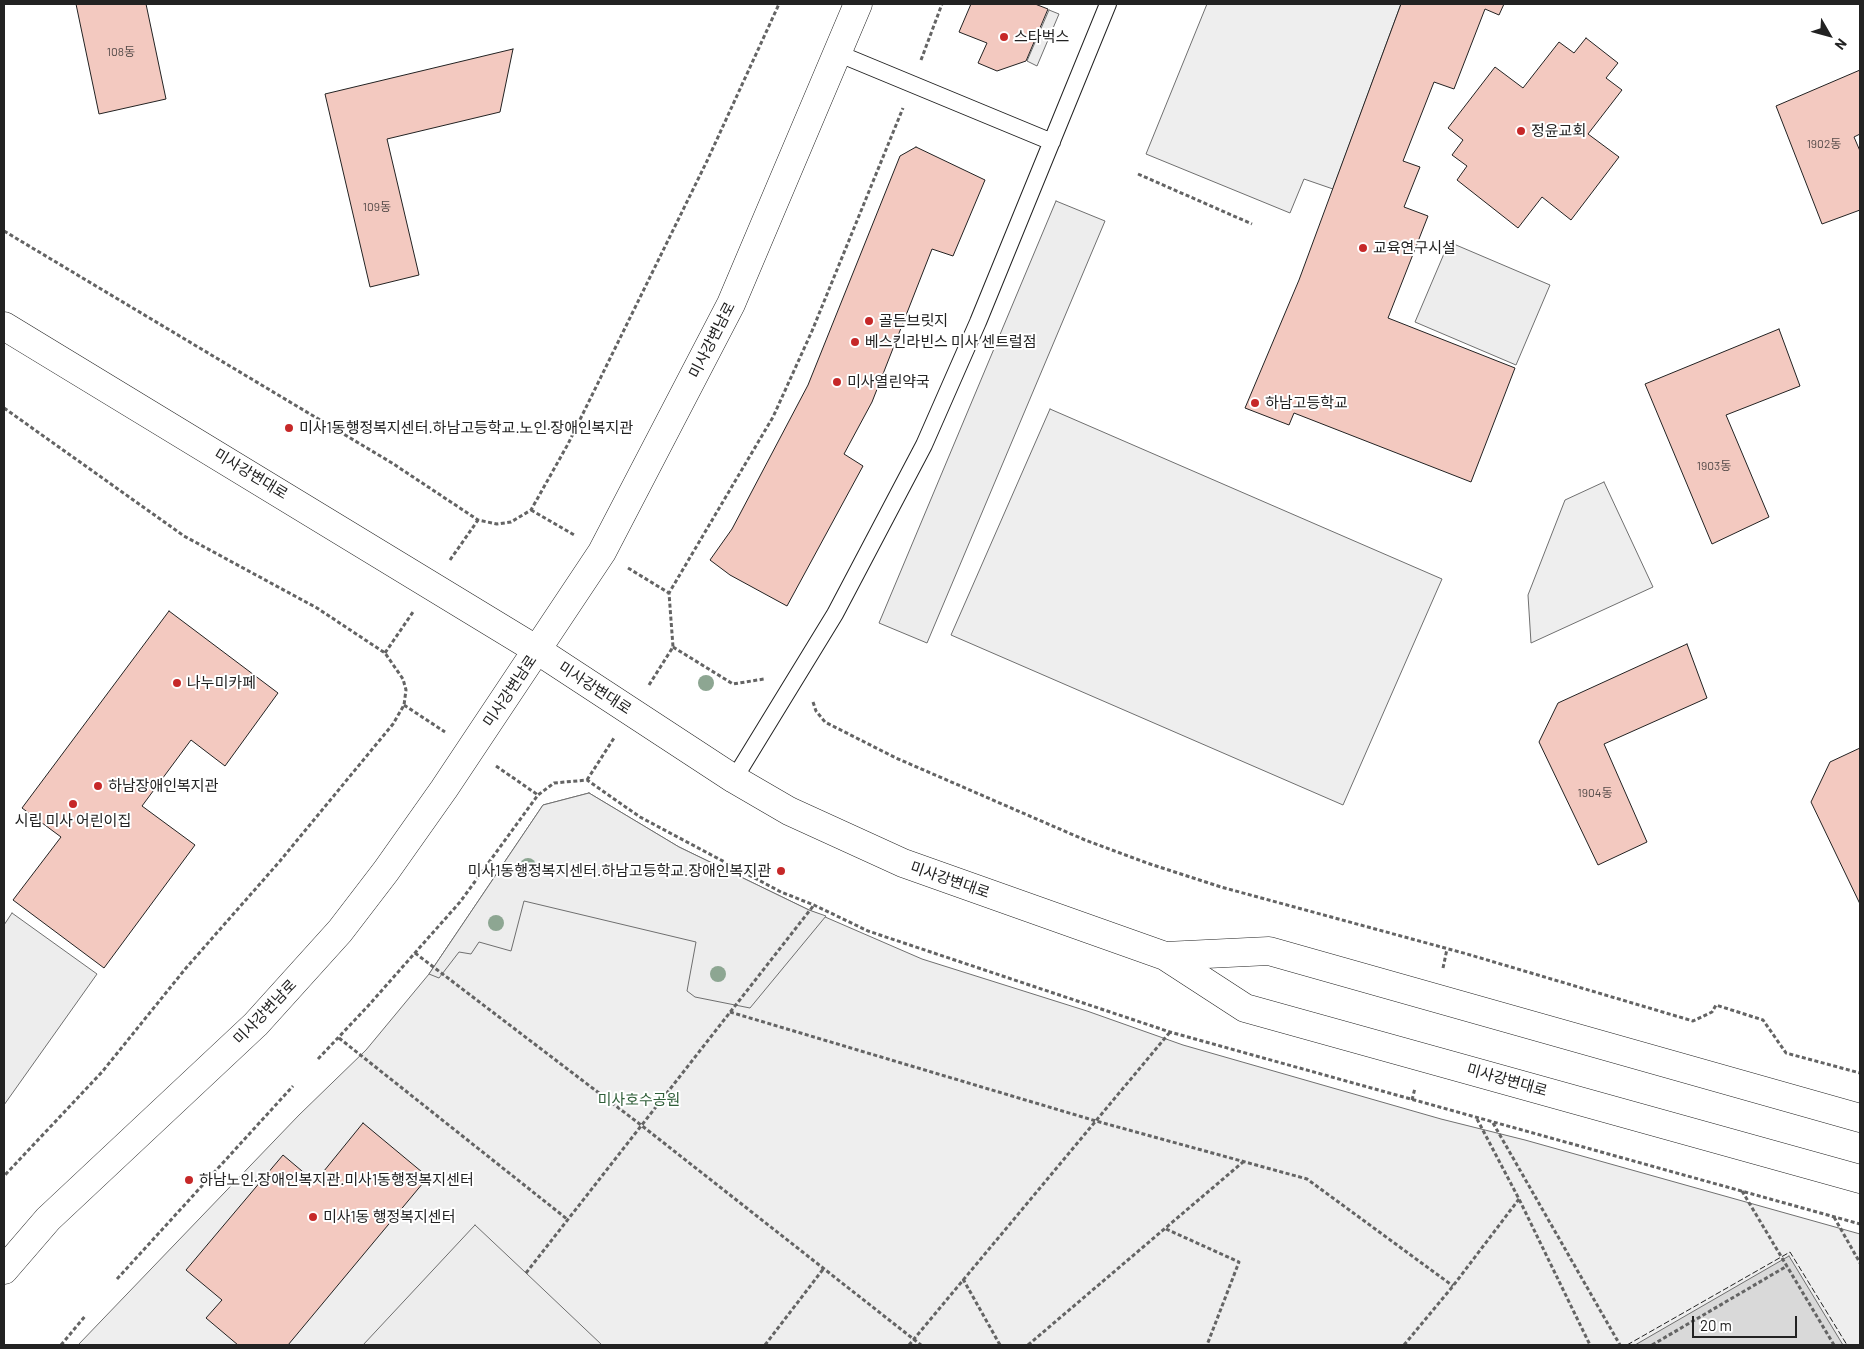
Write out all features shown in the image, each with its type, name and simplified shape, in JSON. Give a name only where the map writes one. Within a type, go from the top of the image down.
[{"type":"main road","name":"미사강변남로","points":[[4,1270],[48,1219],[256,1024],[340,931],[386,871],[444,789],[602,552],[731,304],[858,4]]},
{"type":"main road","name":"미사강변대로","points":[[4,326],[537,650],[734,779],[789,811],[903,864],[1165,956],[1245,1008],[1860,1179]]},
{"type":"main road","name":"미사강변대로","points":[[1165,956],[1269,951],[1860,1118]]},
{"type":"lane","points":[[734,779],[835,614],[922,450],[978,322],[1108,4]]},
{"type":"lane","points":[[837,53],[1052,142]]},
{"type":"path","points":[[4,231],[392,463],[478,520],[497,524],[512,522],[531,510],[568,444],[703,170],[779,4]]},
{"type":"path","points":[[924,51],[942,4]]},
{"type":"path","points":[[766,679],[733,684],[673,647],[669,593],[774,417],[812,331],[900,114]]},
{"type":"path","points":[[1138,174],[1252,224]]},
{"type":"path","points":[[4,408],[184,536],[317,608],[385,653],[403,679],[406,690],[404,705],[393,724],[280,861],[186,968],[102,1072],[4,1176]]},
{"type":"path","points":[[812,700],[816,711],[825,722],[896,758],[1067,832],[1147,863],[1231,890],[1503,965],[1693,1021],[1712,1012],[1716,1005],[1762,1020],[1786,1053],[1860,1073]]},
{"type":"path","points":[[318,1059],[460,902],[538,795],[554,783],[587,780],[640,817],[781,892],[814,904],[868,931],[1170,1032],[1860,1224]]},
{"type":"path","points":[[526,1273],[814,904]]},
{"type":"path","points":[[415,953],[641,1125],[921,1345]]},
{"type":"path","points":[[730,1012],[1096,1121],[1307,1179],[1453,1286]]},
{"type":"path","points":[[909,1345],[1170,1032]]},
{"type":"path","points":[[339,1038],[568,1219]]},
{"type":"path","points":[[117,1279],[293,1086]]},
{"type":"path","points":[[1476,1118],[1519,1198],[1590,1345]]},
{"type":"path","points":[[1494,1123],[1620,1345]]},
{"type":"path","points":[[1028,1345],[1244,1162]]},
{"type":"path","points":[[1742,1191],[1834,1345]]},
{"type":"path","points":[[1404,1345],[1453,1286],[1519,1198]]},
{"type":"path","points":[[1834,1217],[1860,1263]]},
{"type":"path","points":[[1166,1228],[1240,1262],[1207,1345]]},
{"type":"path","points":[[1652,1345],[1787,1266]]},
{"type":"path","points":[[765,1345],[824,1268]]},
{"type":"path","points":[[964,1279],[1000,1345]]},
{"type":"path","points":[[61,1345],[86,1315]]},
{"type":"green space","points":[[1207,4],[1401,4],[1333,189],[1304,179],[1290,213],[1146,154]]},
{"type":"green space","points":[[1050,409],[1442,579],[1343,805],[951,635]]},
{"type":"green space","points":[[1604,482],[1653,587],[1531,643],[1528,595],[1565,500]]},
{"type":"green space","name":"미사호수공원","points":[[589,793],[679,847],[809,910],[922,959],[1087,1011],[1183,1045],[1441,1119],[1525,1140],[1860,1234],[1860,1345],[78,1345],[299,1115],[366,1050],[429,974],[543,805]]},
{"type":"shaded area","points":[[1049,10],[1059,14],[1037,66],[1027,61]]},
{"type":"shaded area","points":[[1056,201],[1105,221],[927,643],[879,623]]},
{"type":"shaded area","points":[[1449,242],[1550,285],[1516,365],[1415,322]]},
{"type":"shaded area","points":[[589,793],[679,847],[809,910],[826,916],[750,1008],[695,997],[687,991],[696,942],[524,901],[511,951],[479,942],[471,954],[459,952],[439,978],[429,974],[543,805]]},
{"type":"shaded area","points":[[12,913],[97,974],[4,1105],[4,925]]},
{"type":"shaded area","points":[[475,1225],[526,1273],[602,1345],[363,1345]]},
{"type":"shaded area","points":[[1789,1256],[1843,1345],[1635,1345]]},
{"type":"building","points":[[76,4],[146,4],[166,99],[99,114]]},
{"type":"building","name":"스타벅스","points":[[971,4],[1035,4],[1048,9],[1026,61],[997,71],[978,63],[987,43],[959,32]]},
{"type":"building","name":"교육연구시설","points":[[1401,4],[1504,4],[1499,15],[1485,9],[1454,89],[1434,82],[1403,161],[1420,167],[1404,207],[1428,216],[1388,318],[1515,368],[1471,482],[1294,413],[1289,425],[1245,408],[1299,280]]},
{"type":"building","name":"정윤교회","points":[[1586,38],[1618,63],[1606,78],[1622,90],[1588,134],[1619,157],[1571,220],[1542,197],[1518,228],[1457,180],[1467,166],[1452,155],[1463,140],[1448,128],[1495,67],[1523,88],[1559,42],[1574,53]]},
{"type":"building","points":[[513,49],[500,112],[387,139],[419,275],[370,287],[325,94]]},
{"type":"building","points":[[1860,70],[1860,134],[1854,137],[1860,151],[1860,210],[1822,224],[1776,106]]},
{"type":"building","name":"골든브릿지","points":[[916,147],[985,180],[953,256],[932,249],[872,402],[844,454],[863,466],[787,606],[730,575],[710,560],[732,529],[808,385],[900,156]]},
{"type":"building","points":[[1779,329],[1800,386],[1726,415],[1769,517],[1712,544],[1645,384]]},
{"type":"building","name":"하남장애인복지관","points":[[169,611],[278,693],[225,766],[191,740],[142,806],[195,845],[104,968],[13,900],[61,837],[22,808]]},
{"type":"building","points":[[1687,644],[1707,698],[1604,744],[1647,842],[1598,865],[1539,742],[1558,703]]},
{"type":"building","points":[[1860,748],[1860,904],[1811,802],[1830,762]]},
{"type":"building","name":"미사1동 행정복지센터","points":[[363,1123],[428,1177],[288,1345],[238,1345],[206,1318],[222,1300],[186,1270],[283,1155],[315,1182]]},
{"type":"fence","points":[[1627,1345],[1790,1252],[1847,1345]]},
{"type":"place","name":"스타벅스","points":[[1004,37]]},
{"type":"place","name":"정윤교회","points":[[1521,131]]},
{"type":"place","name":"교육연구시설","points":[[1363,248]]},
{"type":"place","name":"골든브릿지","points":[[869,321]]},
{"type":"place","name":"베스킨라빈스 미사 센트럴점","points":[[855,342]]},
{"type":"place","name":"미사열린약국","points":[[837,382]]},
{"type":"place","name":"하남고등학교","points":[[1255,403]]},
{"type":"place","name":"미사1동행정복지센터.하남고등학교.노인·장애인복지관","points":[[289,428]]},
{"type":"place","name":"나누미카페","points":[[177,683]]},
{"type":"place","name":"하남장애인복지관","points":[[98,786]]},
{"type":"place","name":"시립 미사 어린이집","points":[[73,804]]},
{"type":"place","name":"미사1동행정복지센터.하남고등학교.장애인복지관","points":[[781,871]]},
{"type":"place","name":"하남노인·장애인복지관.미사1동행정복지센터","points":[[189,1180]]},
{"type":"place","name":"미사1동 행정복지센터","points":[[313,1217]]}]
